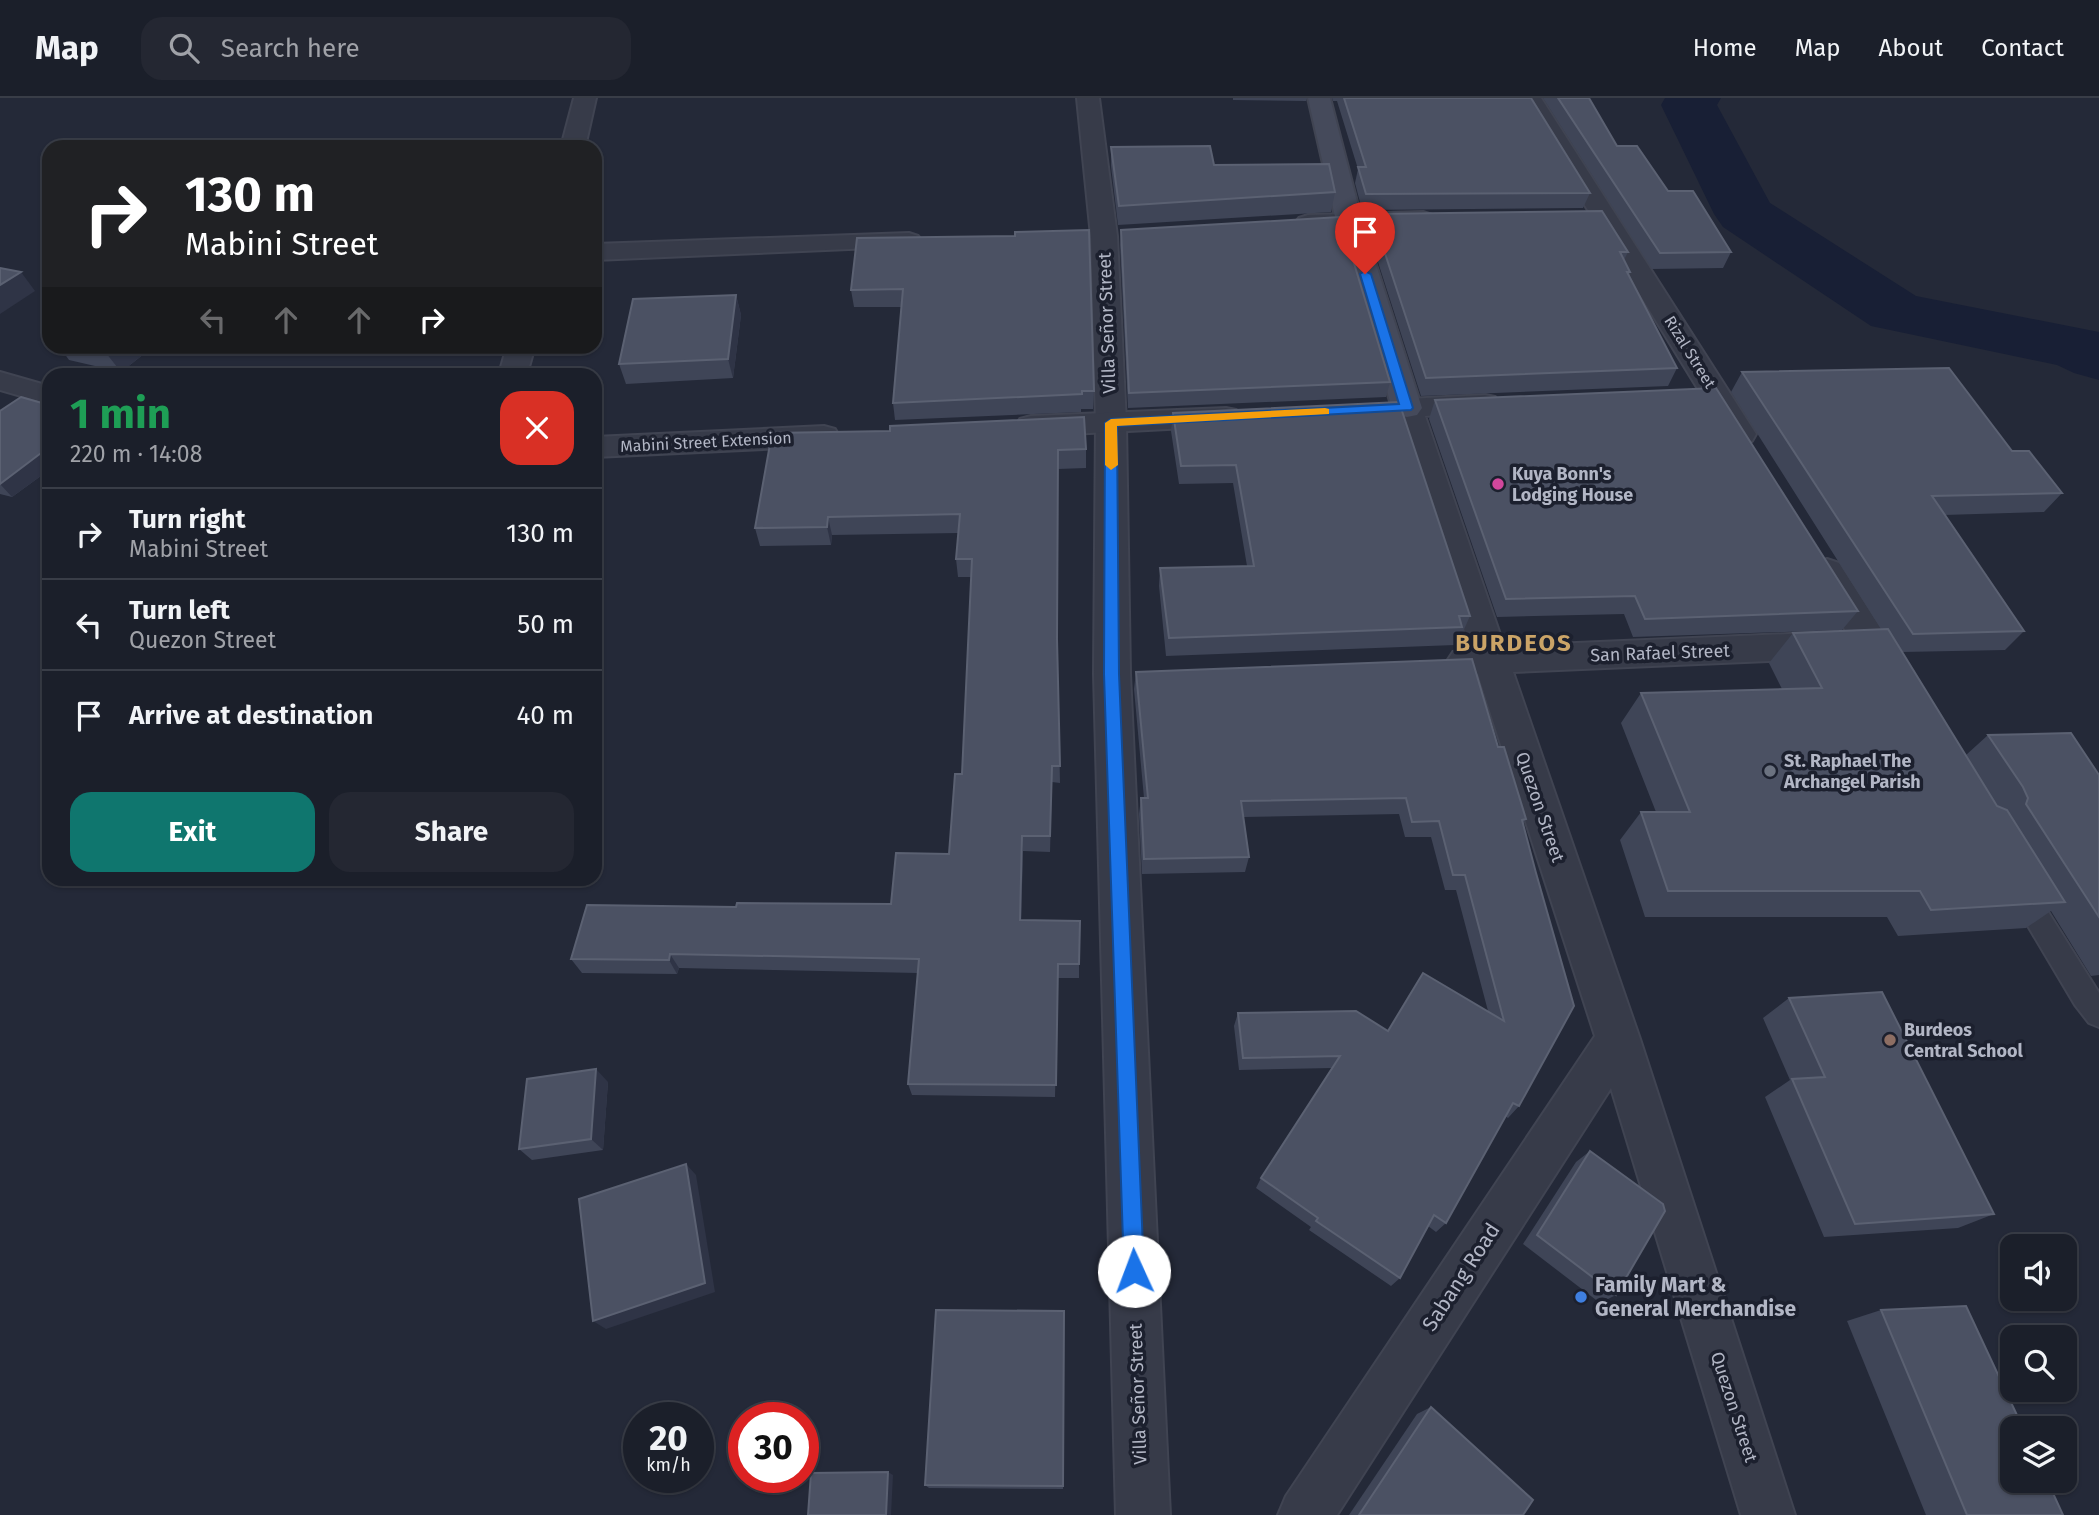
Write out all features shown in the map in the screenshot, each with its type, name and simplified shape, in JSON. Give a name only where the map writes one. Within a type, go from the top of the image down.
[{"type":"main road","name":"Quezon Street","points":[[1319,98],[1393,408]]},
{"type":"street","points":[[575,140],[585,98]]},
{"type":"street","name":"Villa Señor Street","points":[[1088,98],[1104,235],[1125,674],[1143,1515]]},
{"type":"street","name":"Rizal Street","points":[[1530,98],[1594,218],[1704,396],[1754,454]]},
{"type":"street","points":[[1281,225],[1444,219]]},
{"type":"street","points":[[602,252],[936,240]]},
{"type":"street","points":[[0,381],[42,393]]},
{"type":"street","points":[[1393,408],[1517,403]]},
{"type":"street","name":"Quezon Street","points":[[1393,408],[1490,660],[1618,1039],[1768,1515]]},
{"type":"street","points":[[1000,428],[1259,415]]},
{"type":"street","name":"Mabini Street Extension","points":[[602,447],[846,435]]},
{"type":"street","points":[[1813,549],[1908,703]]},
{"type":"street","name":"San Rafael Street","points":[[1436,662],[1872,643]]},
{"type":"street","name":"Sabang Road","points":[[1305,1515],[1618,1039]]},
{"type":"lane","points":[[2008,868],[2085,996],[2099,1014]]},
{"type":"building","points":[[1344,98],[1531,98],[1590,193],[1366,194],[1358,167],[1366,167]]},
{"type":"building","points":[[1558,98],[1589,98],[1617,146],[1637,146],[1668,191],[1693,191],[1731,252],[1660,253]]},
{"type":"building","points":[[1210,146],[1214,165],[1329,164],[1335,192],[1119,206],[1111,147]]},
{"type":"building","points":[[1602,211],[1628,252],[1620,252],[1630,272],[1627,272],[1677,368],[1426,378],[1372,214]]},
{"type":"building","points":[[1340,217],[1390,382],[1129,393],[1121,230]]},
{"type":"building","points":[[1089,230],[1094,391],[1082,391],[1082,394],[893,403],[903,289],[851,290],[857,238],[1015,236],[1015,232]]},
{"type":"building","points":[[0,268],[21,272],[0,285]]},
{"type":"building","points":[[736,295],[728,359],[619,364],[633,299]]},
{"type":"building","points":[[1949,368],[2012,451],[2029,451],[2062,493],[1932,496],[2024,631],[1913,634],[1742,372]]},
{"type":"building","points":[[1716,388],[1858,611],[1645,619],[1635,596],[1506,599],[1435,400]]},
{"type":"building","points":[[21,397],[42,403],[42,452],[0,484],[0,411]]},
{"type":"building","points":[[1399,402],[1470,616],[1459,616],[1462,627],[1169,638],[1160,568],[1254,566],[1236,465],[1181,466],[1173,413]]},
{"type":"building","points":[[1084,417],[1086,449],[1058,450],[1057,639],[1060,766],[1052,766],[1050,836],[1022,836],[1020,920],[1080,921],[1079,964],[1058,964],[1056,1085],[908,1084],[919,959],[670,954],[669,960],[571,959],[587,905],[736,907],[737,903],[891,904],[896,853],[949,854],[955,774],[962,774],[972,559],[956,559],[960,514],[828,517],[827,527],[755,528],[772,433],[890,431],[890,426]]},
{"type":"building","points":[[1888,629],[1997,806],[2007,810],[2065,902],[1931,910],[1920,891],[1668,891],[1641,812],[1690,812],[1641,693],[1822,688],[1793,633]]},
{"type":"building","points":[[1472,659],[1498,747],[1504,747],[1526,819],[1522,820],[1574,1006],[1519,1106],[1513,1103],[1446,1223],[1434,1215],[1400,1278],[1316,1221],[1318,1218],[1261,1178],[1340,1056],[1243,1058],[1238,1013],[1356,1011],[1388,1031],[1423,973],[1504,1021],[1465,875],[1453,875],[1439,821],[1412,822],[1406,798],[1241,801],[1249,857],[1144,859],[1141,798],[1148,798],[1136,672]]},
{"type":"building","points":[[2071,733],[2099,775],[2099,917],[2026,804],[2028,798],[2023,787],[1988,735]]},
{"type":"building","points":[[1882,992],[1994,1214],[1855,1224],[1792,1079],[1825,1077],[1789,998]]},
{"type":"building","points":[[596,1069],[591,1139],[519,1149],[527,1079]]},
{"type":"building","points":[[1590,1151],[1663,1204],[1665,1211],[1616,1295],[1537,1235]]},
{"type":"building","points":[[686,1164],[705,1283],[593,1321],[579,1199]]},
{"type":"building","points":[[1966,1306],[2000,1379],[2000,1402],[2011,1402],[2017,1416],[2000,1416],[2000,1493],[2053,1493],[2063,1515],[1967,1515],[1881,1310]]},
{"type":"building","points":[[936,1310],[1064,1311],[1063,1486],[925,1485]]},
{"type":"building","points":[[1431,1407],[1533,1500],[1523,1515],[1359,1515]]},
{"type":"building","points":[[888,1472],[886,1515],[808,1515],[810,1493],[819,1493],[819,1473]]},
{"type":"waterway","points":[[1693,98],[1689,105],[1745,214],[1895,312],[2078,348],[2099,358]]},
{"type":"slow traffic","points":[[1111,465],[1111,423],[1325,412]]},
{"type":"place","name":"Kuya Bonn's Lodging House","points":[[1498,484]]},
{"type":"place","name":"St. Raphael The Archangel Parish","points":[[1770,771]]},
{"type":"place","name":"Burdeos Central School","points":[[1890,1040]]},
{"type":"place","name":"Family Mart & General Merchandise","points":[[1581,1297]]},
{"type":"district","name":"BURDEOS","points":[[1514,643]]},
{"type":"route","points":[[1134,1271],[1112,674],[1111,423],[1407,408],[1365,274]]}]
